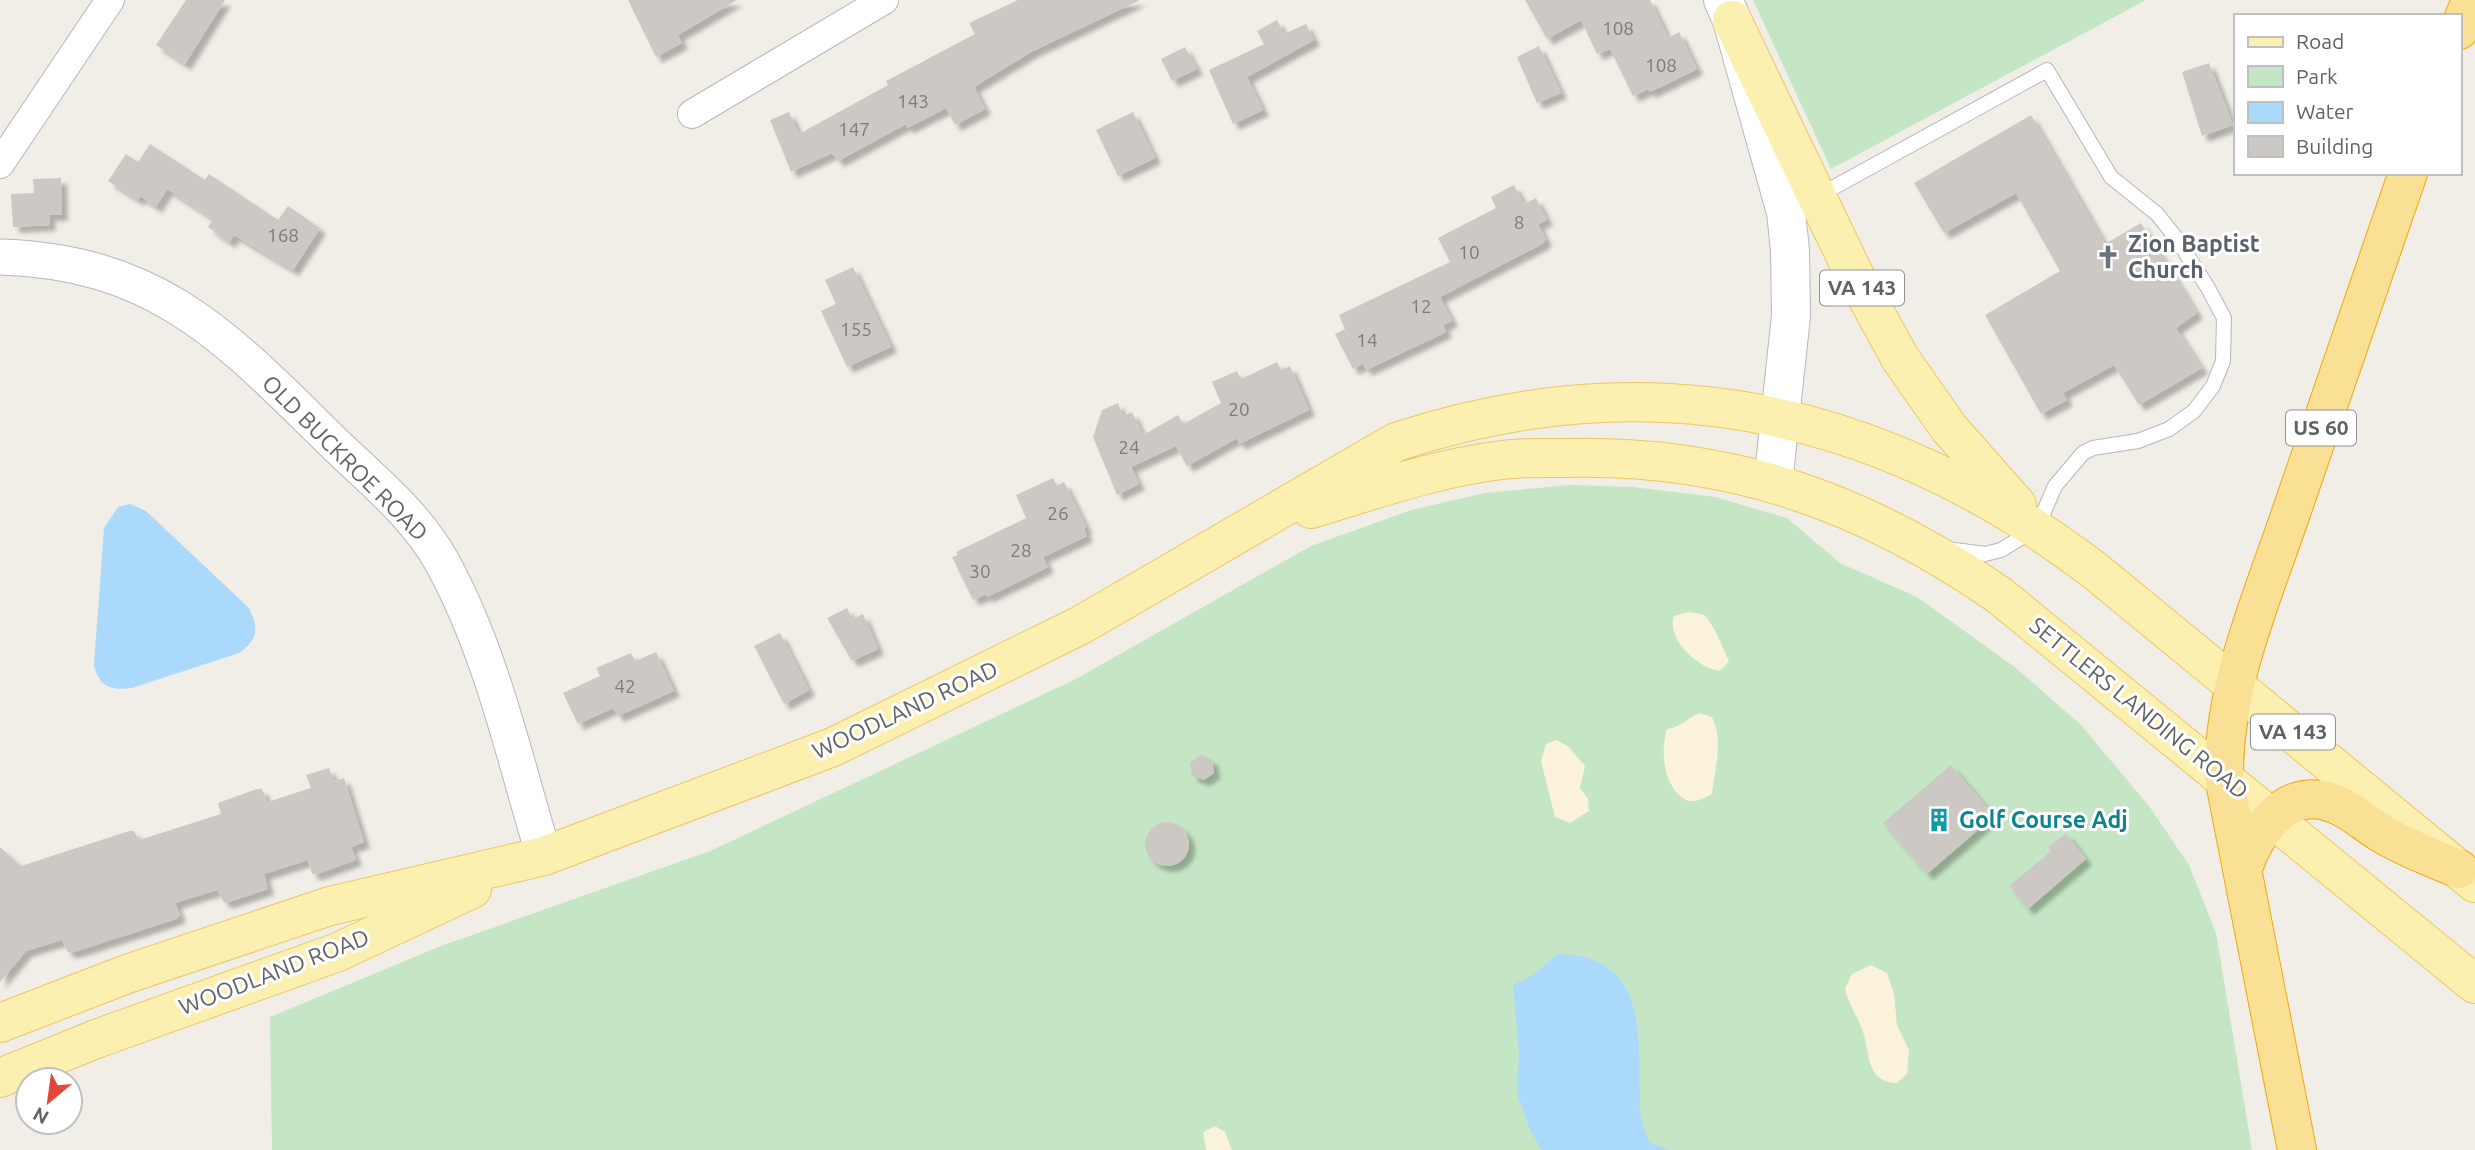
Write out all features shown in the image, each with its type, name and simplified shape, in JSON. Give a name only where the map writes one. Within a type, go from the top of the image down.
[{"type":"highway","points":[[2461,25],[2471,0]]},
{"type":"highway","name":"US 60","points":[[2224,776],[2226,723],[2235,684],[2407,175]]},
{"type":"highway","points":[[2224,776],[2297,1150]]},
{"type":"highway","points":[[2243,868],[2253,841],[2272,817],[2298,803],[2325,801],[2355,815],[2382,834],[2467,876]]},
{"type":"main road","name":"VA 143","points":[[1728,10],[1802,204],[1853,272],[1900,358],[1949,428],[2037,528],[2094,570],[2235,684],[2467,876]]},
{"type":"main road","name":"VA 143","points":[[1773,483],[1802,204]]},
{"type":"main road","name":"WOODLAND ROAD","points":[[0,1078],[96,1039],[338,952],[544,856],[833,747],[1081,625],[1396,442],[1447,425],[1540,408],[1613,401],[1729,407],[1781,416]]},
{"type":"main road","points":[[1781,416],[1824,428],[1918,464],[1963,485],[2037,528]]},
{"type":"main road","name":"WOODLAND ROAD","points":[[1249,528],[1408,480],[1504,459],[1650,460],[1718,470],[1773,483]]},
{"type":"main road","name":"SETTLERS LANDING ROAD","points":[[1773,483],[1854,511],[1932,551],[1999,595],[2224,776],[2475,984]]},
{"type":"main road","name":"WOODLAND ROAD","points":[[0,1023],[127,974],[330,906],[544,856]]},
{"type":"street","points":[[0,164],[110,0]]},
{"type":"street","points":[[692,114],[884,0]]},
{"type":"street","name":"OLD BUCKROE ROAD","points":[[0,257],[52,261],[96,271],[136,284],[179,305],[241,354],[413,521],[441,560],[478,640],[544,856]]},
{"type":"lane","points":[[1802,204],[2047,70],[2112,177],[2157,214],[2177,239],[2224,318],[2223,361],[2213,386],[2194,411],[2169,429],[2138,441],[2093,448],[2083,453],[2055,486],[2037,528],[2001,550],[1985,554],[1956,548],[1932,551]]},
{"type":"green space","points":[[1753,0],[2146,0],[1831,169]]},
{"type":"green space","points":[[1570,485],[1633,487],[1715,497],[1787,518],[1840,563],[1917,597],[2016,668],[2081,725],[2149,806],[2189,865],[2216,933],[2252,1150],[272,1150],[270,1017],[441,946],[710,851],[1074,680],[1311,546],[1411,510],[1485,493]]},
{"type":"sand","points":[[1688,612],[1705,616],[1722,645],[1729,662],[1719,671],[1693,658],[1679,643],[1673,625],[1674,616]]},
{"type":"sand","points":[[1700,713],[1712,717],[1716,727],[1718,755],[1712,794],[1689,801],[1678,794],[1668,778],[1664,758],[1665,738],[1667,729],[1676,727]]},
{"type":"sand","points":[[1556,740],[1568,746],[1585,766],[1580,788],[1588,799],[1589,811],[1570,823],[1555,817],[1541,761],[1546,744]]},
{"type":"sand","points":[[1871,965],[1887,973],[1894,994],[1897,1025],[1909,1050],[1907,1074],[1897,1083],[1879,1078],[1870,1064],[1862,1029],[1845,989],[1852,974]]},
{"type":"sand","points":[[1215,1126],[1225,1132],[1232,1150],[1206,1150],[1203,1132]]},
{"type":"water","points":[[130,504],[146,511],[249,608],[255,633],[250,643],[239,653],[132,688],[117,689],[102,682],[94,665],[104,528],[118,507]]},
{"type":"water","points":[[1557,954],[1588,958],[1610,969],[1625,986],[1638,1032],[1641,1119],[1649,1142],[1669,1150],[1542,1150],[1531,1132],[1517,1094],[1519,1052],[1513,985],[1533,975]]},
{"type":"building","points":[[186,0],[225,0],[185,64],[156,45]]},
{"type":"building","points":[[628,0],[737,0],[678,35],[682,43],[656,57]]},
{"type":"building","points":[[1018,0],[1140,0],[1031,52],[974,87],[985,109],[955,125],[946,108],[907,128],[906,124],[838,161],[832,153],[791,172],[770,120],[789,112],[799,134],[888,85],[886,81],[975,34],[969,23]]},
{"type":"building","points":[[1525,0],[1650,0],[1668,38],[1679,32],[1697,69],[1650,92],[1648,89],[1633,96],[1610,49],[1597,54],[1581,20],[1547,39]]},
{"type":"building","points":[[1277,20],[1284,34],[1306,24],[1314,40],[1247,77],[1263,110],[1233,124],[1209,70],[1264,44],[1257,31]]},
{"type":"building","points":[[1539,46],[1561,93],[1537,103],[1517,57]]},
{"type":"building","points":[[1185,47],[1197,69],[1172,81],[1161,59]]},
{"type":"building","points":[[2209,63],[2233,125],[2202,136],[2182,72]]},
{"type":"building","points":[[1133,112],[1155,158],[1118,176],[1096,130]]},
{"type":"building","name":"Zion Baptist Church","points":[[2031,115],[2105,244],[2141,223],[2197,313],[2176,328],[2202,368],[2139,405],[2114,365],[2063,393],[2067,400],[2041,414],[1985,315],[2060,271],[2016,193],[1944,233],[1914,183]]},
{"type":"building","points":[[150,144],[205,180],[209,174],[278,220],[288,206],[320,228],[293,270],[234,235],[229,242],[208,227],[213,219],[167,189],[156,207],[140,196],[138,200],[108,181],[126,154],[138,162]]},
{"type":"building","points":[[61,178],[62,215],[49,215],[50,225],[13,227],[11,194],[34,193],[33,179]]},
{"type":"building","points":[[1514,185],[1524,204],[1536,198],[1547,220],[1538,224],[1546,240],[1440,297],[1452,321],[1443,325],[1446,332],[1366,370],[1363,364],[1353,369],[1335,334],[1345,329],[1339,315],[1450,262],[1438,238],[1496,208],[1491,197]]},
{"type":"building","points":[[853,267],[891,347],[847,367],[821,311],[836,304],[825,280]]},
{"type":"building","points":[[1277,362],[1281,370],[1290,366],[1309,410],[1239,444],[1237,438],[1187,466],[1176,446],[1131,467],[1139,484],[1117,495],[1093,437],[1102,410],[1118,403],[1123,416],[1132,412],[1143,435],[1178,415],[1183,424],[1221,403],[1212,382],[1237,371],[1241,379]]},
{"type":"building","points":[[1053,478],[1057,486],[1064,482],[1086,527],[1084,529],[1087,536],[1043,557],[1048,567],[987,597],[986,594],[973,600],[952,557],[958,555],[956,552],[1026,518],[1016,495]]},
{"type":"building","points":[[847,608],[852,619],[863,614],[878,649],[852,661],[827,618]]},
{"type":"building","points":[[780,633],[809,690],[784,704],[754,646]]},
{"type":"building","points":[[656,652],[674,691],[618,716],[613,708],[578,724],[563,693],[600,676],[596,668],[631,653],[635,661]]},
{"type":"building","points":[[1201,755],[1212,760],[1214,773],[1204,780],[1192,776],[1190,763]]},
{"type":"building","name":"Golf Course Adj","points":[[1951,765],[1994,816],[1927,874],[1883,823]]},
{"type":"building","points":[[329,768],[334,781],[344,778],[364,842],[351,847],[356,860],[317,874],[312,874],[308,860],[264,874],[268,889],[229,902],[224,902],[217,890],[175,903],[180,916],[176,919],[74,952],[68,952],[62,940],[26,951],[0,982],[0,847],[21,866],[129,831],[134,831],[139,840],[221,814],[218,803],[257,789],[262,789],[267,802],[311,788],[306,775]]},
{"type":"building","points":[[1167,822],[1182,829],[1189,844],[1182,859],[1167,866],[1152,859],[1145,844],[1152,829]]},
{"type":"building","points":[[2066,833],[2086,859],[2028,909],[2009,886],[2051,851],[2048,847]]},
{"type":"place","name":"Zion Baptist Church","points":[[2108,257]]},
{"type":"place","name":"Golf Course Adj","points":[[1939,820]]}]
